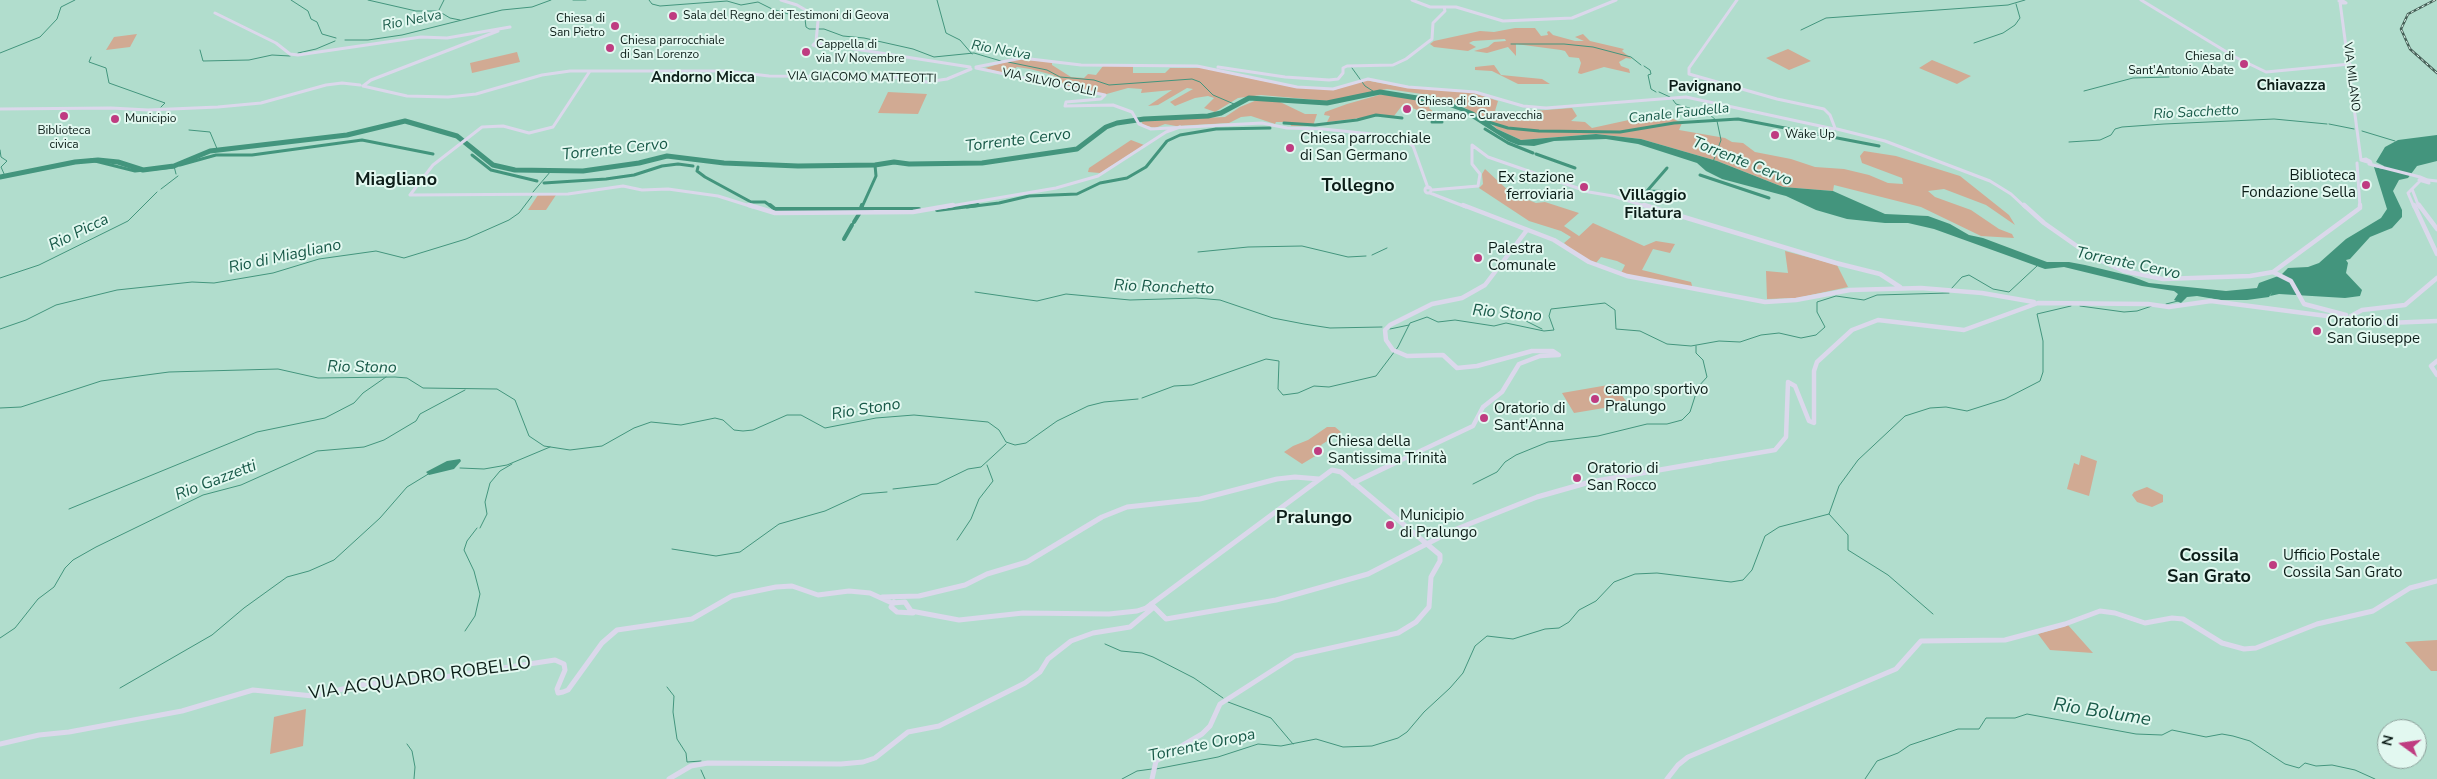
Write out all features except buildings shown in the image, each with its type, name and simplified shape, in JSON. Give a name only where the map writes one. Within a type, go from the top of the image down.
[{"type":"street","points":[[781,0],[797,5],[812,13],[817,19],[818,29],[816,42],[813,45],[830,45],[970,68],[1012,58],[1032,58],[1081,65],[1209,66],[1323,80],[1338,79],[1342,70],[1347,66],[1393,65],[1401,62],[1432,39],[1433,23],[1445,11],[1444,7]]},
{"type":"street","points":[[1412,0],[1430,7],[1461,8],[1500,20],[1576,17],[1616,0]]},
{"type":"street","points":[[1737,0],[1689,68],[1689,74],[1776,99],[1824,109],[1830,114],[1835,129]]},
{"type":"street","points":[[2141,0],[2237,58],[2266,72],[2350,64]]},
{"type":"street","name":"VIA MILANO","points":[[2341,2],[2361,160]]},
{"type":"street","points":[[215,13],[276,43],[290,54],[303,55],[422,37],[444,38],[510,27],[364,85]]},
{"type":"street","points":[[1197,66],[1297,87],[1333,89],[1360,80],[1388,82],[1408,87],[1460,90],[1497,100],[1546,108],[1689,98],[1885,141],[1990,181],[2011,194],[2070,242],[2091,256],[2124,271],[2163,279],[2250,276],[2275,273],[2289,280],[2301,300],[2311,307],[2349,317],[2387,323],[2437,321]]},
{"type":"street","name":"VIA GIACOMO MATTEOTTI","points":[[0,109],[111,108],[154,110],[252,104],[319,86],[342,83],[364,85],[407,96],[435,97],[476,94],[552,74],[590,71],[726,71],[751,74],[894,78],[927,82],[947,79],[970,68]]},
{"type":"street","name":"VIA SILVIO COLLI","points":[[976,68],[1105,96],[1098,100],[1066,102],[1064,106],[1110,105],[1132,112],[1137,122],[1147,128],[1164,130]]},
{"type":"street","points":[[590,71],[553,127],[526,133],[503,126],[488,126],[478,130],[434,164],[410,195],[577,193],[623,186],[642,190],[664,189],[708,195],[785,214],[922,211],[1030,193],[1079,182],[1103,174],[1157,138],[1164,130],[1180,127],[1262,123],[1287,128],[1323,128],[1389,135],[1407,140],[1413,146],[1430,190],[1554,240],[1582,259],[1627,276],[1765,302],[1787,301],[1832,292],[1886,289],[1892,284]]},
{"type":"street","points":[[1430,190],[1478,186],[1480,174],[1472,162],[1474,150],[1472,145],[1488,157],[1561,183],[1589,192],[1613,196],[1827,261],[1880,274],[1892,284],[1906,289],[1952,290],[2013,299],[2026,306],[2038,303]]},
{"type":"street","points":[[2360,148],[2370,163]]},
{"type":"street","points":[[2357,163],[2361,160],[2423,181],[2437,182]]},
{"type":"street","points":[[2275,273],[2302,249],[2360,208],[2357,163]]},
{"type":"street","points":[[2357,163],[2370,163]]},
{"type":"street","points":[[2423,181],[2408,194],[2437,254]]},
{"type":"street","points":[[2412,189],[2420,208],[2437,229]]},
{"type":"street","points":[[1354,483],[1473,426],[1483,407],[1502,392],[1519,364],[1540,356],[1559,355],[1557,352],[1552,351],[1532,351],[1464,368],[1453,366],[1443,355],[1413,358],[1399,353],[1393,350],[1384,334],[1390,325],[1422,308],[1470,295],[1492,278],[1527,230]]},
{"type":"street","points":[[1152,606],[1166,620],[1276,600],[1368,574],[1461,527],[1537,497],[1590,482],[1776,450],[1786,437],[1788,382],[1795,386],[1809,421],[1814,422],[1814,371],[1817,362],[1855,328],[1882,320],[1964,330],[2020,304],[2038,303],[2154,304],[2165,307],[2223,302],[2265,310],[2349,317],[2362,310],[2405,305],[2437,278]]},
{"type":"street","points":[[2020,304],[2026,306]]},
{"type":"street","points":[[2437,361],[2432,363],[2431,366],[2437,375]]},
{"type":"street","points":[[669,779],[691,766],[708,763],[841,764],[863,762],[875,758],[908,732],[939,726],[1025,683],[1040,672],[1048,659],[1058,650],[1071,642],[1093,633],[1130,627],[1152,606],[1319,479],[1334,470],[1354,483],[1441,558],[1431,577],[1429,607],[1416,622],[1398,633],[1295,656],[1220,704],[1210,726],[1202,734],[1156,761],[1152,779]]},
{"type":"street","points":[[881,597],[902,599],[953,590],[987,574],[1027,562],[1116,510],[1139,505],[1200,499],[1277,479],[1319,479]]},
{"type":"street","points":[[1667,779],[1678,765],[1688,757],[1896,669],[1921,641],[2005,640],[2065,624],[2100,611],[2115,613],[2145,623],[2172,618],[2183,620],[2222,642],[2244,649],[2256,648],[2303,628],[2362,614],[2384,605],[2410,588],[2437,581]]},
{"type":"street","name":"VIA ACQUADRO ROBELLO","points":[[0,744],[39,735],[69,732],[182,712],[253,690],[313,696],[360,685],[444,677],[556,660],[564,664],[564,670],[557,689],[558,693],[568,690],[602,643],[617,630],[692,619],[732,596],[776,586],[792,586],[818,595],[860,591],[881,597]]},
{"type":"street","points":[[881,597],[892,604],[891,607],[897,612],[919,613],[967,620],[1023,613],[1124,613],[1152,606]]},
{"type":"street","points":[[892,604],[902,599]]},
{"type":"street","points":[[902,599],[911,611],[919,613]]},
{"type":"shaded area","points":[[1515,28],[1535,28],[1541,36],[1548,35],[1547,32],[1549,31],[1553,35],[1575,41],[1584,41],[1575,37],[1583,34],[1590,41],[1624,49],[1622,51],[1632,59],[1626,58],[1619,62],[1621,66],[1629,69],[1630,73],[1604,67],[1581,74],[1578,73],[1581,63],[1579,58],[1569,57],[1565,51],[1561,50],[1516,44],[1516,56],[1508,47],[1487,53],[1474,51],[1488,47],[1494,42],[1506,41],[1505,39],[1473,41],[1469,43],[1476,47],[1468,51],[1434,47],[1430,44],[1434,41],[1480,31],[1494,32]]},
{"type":"shaded area","points":[[137,34],[130,47],[106,50],[114,37]]},
{"type":"shaded area","points":[[1788,49],[1811,61],[1789,70],[1766,58]]},
{"type":"shaded area","points":[[517,52],[520,62],[472,73],[470,63]]},
{"type":"shaded area","points":[[1016,59],[1052,62],[1052,65],[1071,77],[1084,78],[1088,74],[1096,75],[1103,66],[1133,66],[1133,73],[1165,73],[1170,68],[1203,68],[1292,87],[1334,90],[1365,80],[1403,87],[1474,93],[1498,101],[1495,111],[1508,113],[1572,108],[1577,116],[1571,121],[1585,122],[1592,128],[1647,116],[1669,117],[1682,123],[1679,130],[1743,143],[1755,152],[1791,159],[1815,167],[1844,169],[1869,175],[1888,183],[1903,184],[1902,178],[1862,163],[1860,156],[1864,151],[1896,156],[1960,176],[2009,215],[2015,225],[1986,205],[1944,189],[1928,191],[1935,197],[1971,210],[1999,229],[2012,234],[2014,238],[1981,236],[1921,207],[1834,185],[1833,191],[1783,187],[1717,161],[1641,139],[1596,134],[1521,140],[1497,129],[1491,123],[1462,106],[1429,95],[1387,89],[1328,101],[1261,95],[1238,98],[1215,112],[1204,108],[1214,98],[1208,96],[1195,98],[1175,106],[1170,102],[1193,89],[1187,88],[1158,105],[1148,106],[1172,90],[1141,93],[1142,89],[1128,88],[1103,95],[1067,87],[1053,75],[1030,69],[1017,67],[1007,74],[985,68]]},
{"type":"shaded area","points":[[1932,60],[1971,76],[1957,84],[1919,68]]},
{"type":"shaded area","points":[[1494,65],[1501,75],[1542,79],[1550,84],[1518,84],[1492,71],[1475,70],[1475,67]]},
{"type":"shaded area","points":[[888,92],[927,94],[918,114],[878,113]]},
{"type":"shaded area","points":[[1386,93],[1426,99],[1451,106],[1430,106],[1429,108],[1443,120],[1439,121],[1433,117],[1419,115],[1417,110],[1406,105],[1401,107],[1394,116],[1377,114],[1327,122],[1330,116],[1324,115],[1325,112],[1347,104]]},
{"type":"shaded area","points":[[1442,99],[1474,112],[1497,129],[1521,140],[1596,134],[1641,139],[1717,161],[1783,187],[1833,191],[1885,214],[1928,216],[1950,224],[1969,235],[1983,238],[2047,262],[2069,262],[2085,265],[2131,276],[2149,283],[2226,291],[2257,288],[2259,283],[2281,275],[2288,268],[2308,267],[2319,263],[2346,239],[2381,218],[2387,209],[2374,167],[2383,169],[2384,166],[2376,162],[2385,147],[2398,140],[2437,135],[2437,161],[2417,166],[2408,178],[2399,180],[2393,191],[2402,210],[2402,217],[2392,228],[2370,237],[2350,259],[2346,260],[2348,263],[2346,273],[2362,290],[2360,296],[2345,298],[2279,294],[2270,296],[2272,292],[2269,297],[2247,300],[2187,297],[2181,303],[2174,300],[2178,294],[2174,291],[2142,286],[2064,267],[2045,269],[1934,229],[1908,223],[1885,223],[1847,219],[1816,210],[1786,196],[1722,179],[1706,171],[1697,163],[1638,144],[1606,139],[1554,141],[1534,146],[1518,145],[1508,141],[1461,111],[1436,102]]},
{"type":"shaded area","points":[[1257,100],[1278,101],[1305,114],[1317,114],[1313,126],[1291,126],[1290,123],[1284,122],[1276,122],[1275,124],[1251,116],[1241,117],[1229,123],[1176,126],[1165,124],[1155,128],[1143,125],[1141,121],[1225,117],[1240,107]]},
{"type":"shaded area","points":[[1131,140],[1144,145],[1100,173],[1088,172],[1089,168]]},
{"type":"shaded area","points":[[1485,169],[1511,193],[1536,203],[1545,202],[1579,213],[1564,226],[1579,236],[1593,223],[1644,246],[1656,241],[1675,244],[1670,253],[1653,249],[1642,270],[1691,282],[1693,289],[1621,273],[1625,265],[1617,261],[1601,257],[1596,263],[1578,255],[1564,243],[1571,237],[1561,231],[1529,221],[1479,188],[1483,184],[1482,174]]},
{"type":"shaded area","points":[[538,195],[556,195],[546,210],[528,210]]},
{"type":"shaded area","points":[[1785,251],[1837,265],[1848,287],[1797,298],[1767,299],[1766,271],[1788,273]]},
{"type":"shaded area","name":"campo sportivo Pralungo","points":[[1614,384],[1628,404],[1574,413],[1562,393]]},
{"type":"shaded area","points":[[1327,427],[1335,427],[1341,432],[1321,445],[1324,453],[1321,456],[1317,455],[1302,464],[1284,452],[1308,440]]},
{"type":"shaded area","points":[[2081,455],[2097,461],[2089,496],[2067,489],[2074,463],[2079,465]]},
{"type":"shaded area","points":[[460,459],[461,461],[454,469],[429,475],[426,472],[447,461]]},
{"type":"shaded area","points":[[2147,487],[2163,495],[2163,502],[2152,507],[2137,502],[2132,495],[2134,492]]},
{"type":"shaded area","points":[[2068,625],[2093,653],[2050,650],[2038,634]]},
{"type":"shaded area","points":[[2437,640],[2437,671],[2431,671],[2405,642]]},
{"type":"shaded area","points":[[306,709],[303,746],[270,754],[274,717]]},
{"type":"waterway","points":[[0,53],[40,37],[57,19],[61,7],[75,0]]},
{"type":"waterway","name":"Rio Nelva","points":[[291,0],[308,11],[311,19],[317,22],[322,34],[336,38]]},
{"type":"waterway","points":[[368,0],[416,11],[439,11]]},
{"type":"waterway","points":[[439,10],[444,0]]},
{"type":"waterway","name":"Rio Nelva","points":[[345,40],[368,40],[402,35],[502,10],[532,7],[551,0]]},
{"type":"waterway","name":"Rio Nelva","points":[[573,0],[586,0]]},
{"type":"waterway","name":"Rio Nelva","points":[[649,0],[652,4],[660,6],[727,1],[741,5],[758,2],[772,9],[805,19],[806,27],[809,29],[824,29],[843,36],[864,38],[913,49],[934,57],[971,53]]},
{"type":"waterway","points":[[937,0],[946,33],[960,40],[971,53]]},
{"type":"waterway","points":[[1801,30],[1826,18],[2008,5],[2025,0]]},
{"type":"waterway","points":[[1974,43],[2003,33],[2015,25],[2020,18],[2016,4]]},
{"type":"waterway","points":[[440,12],[450,18],[460,20]]},
{"type":"waterway","points":[[298,53],[316,49],[335,41]]},
{"type":"waterway","points":[[1511,44],[1564,44],[1593,47],[1631,57],[1641,65]]},
{"type":"waterway","points":[[200,50],[203,61],[249,60],[272,55],[290,56]]},
{"type":"waterway","name":"Rio Nelva","points":[[971,53],[1001,61]]},
{"type":"waterway","points":[[91,57],[89,62],[106,68],[109,83],[165,103],[161,107]]},
{"type":"waterway","name":"Rio Nelva","points":[[1008,62],[1047,70],[1060,77],[1094,80],[1109,85],[1192,79],[1200,82],[1213,95],[1234,104]]},
{"type":"waterway","points":[[1644,66],[1650,70],[1651,74],[1648,75],[1651,89],[1656,92]]},
{"type":"waterway","points":[[1352,68],[1365,86],[1376,93]]},
{"type":"waterway","points":[[2084,91],[2133,78],[2169,77]]},
{"type":"waterway","name":"Torrente Cervo","points":[[0,177],[75,162],[98,160],[118,162],[143,170],[174,166],[210,151],[347,135],[405,121],[457,136],[493,165],[515,170],[583,171],[639,163],[667,156],[724,163],[798,166],[875,165],[894,162],[909,164],[982,163],[1077,149],[1106,127],[1117,123],[1144,119],[1208,116],[1221,113],[1249,98],[1327,103],[1380,92],[1448,103]]},
{"type":"waterway","points":[[1659,92],[1670,97]]},
{"type":"waterway","name":"Canale Faudella","points":[[1673,100],[1676,104],[1709,114],[1717,121],[1721,140],[1713,162]]},
{"type":"waterway","points":[[1284,123],[1315,125],[1357,120],[1376,115],[1402,118]]},
{"type":"waterway","name":"Canale Faudella","points":[[1485,121],[1508,128],[1539,131],[1620,132],[1674,123],[1738,119],[1879,146]]},
{"type":"waterway","name":"Rio Sacchetto","points":[[2069,142],[2100,140],[2111,135],[2115,129],[2122,127],[2164,124],[2274,119],[2327,124]]},
{"type":"waterway","points":[[1432,122],[1442,122]]},
{"type":"waterway","name":"Rio Sacchetto","points":[[2329,124],[2354,129]]},
{"type":"waterway","points":[[967,207],[999,203],[1029,196],[1077,194],[1100,183],[1127,178],[1146,167],[1167,141],[1180,135],[1216,129],[1270,128]]},
{"type":"waterway","name":"Torrente Cervo","points":[[1485,129],[1508,143],[1533,153]]},
{"type":"waterway","points":[[189,130],[210,132],[218,151]]},
{"type":"waterway","name":"Rio Sacchetto","points":[[2362,131],[2395,141]]},
{"type":"waterway","points":[[180,165],[216,155],[252,155],[362,140],[433,154]]},
{"type":"waterway","points":[[0,150],[1,157],[7,161],[1,167],[5,176]]},
{"type":"waterway","points":[[1536,154],[1575,168]]},
{"type":"waterway","points":[[472,155],[491,170],[537,181]]},
{"type":"waterway","name":"Torrente Cervo","points":[[91,160],[135,171],[173,167]]},
{"type":"waterway","points":[[544,183],[606,179],[634,175],[662,166],[678,164],[693,166]]},
{"type":"waterway","points":[[862,207],[876,176],[875,165]]},
{"type":"waterway","name":"Rio Picca","points":[[174,166],[176,174]]},
{"type":"waterway","points":[[698,167],[697,171],[705,177],[751,202],[765,202],[772,207]]},
{"type":"waterway","points":[[1647,191],[1667,168]]},
{"type":"waterway","name":"Rio di Miagliano","points":[[533,192],[551,171]]},
{"type":"waterway","points":[[1700,175],[1769,198]]},
{"type":"waterway","name":"Rio Picca","points":[[161,189],[178,176]]},
{"type":"waterway","points":[[1649,191],[1674,192]]},
{"type":"waterway","name":"Rio Picca","points":[[0,278],[39,265],[128,221],[157,192]]},
{"type":"waterway","name":"Rio di Miagliano","points":[[0,329],[26,320],[56,305],[117,290],[192,282],[214,283],[273,273],[319,259],[376,251],[404,258],[466,239],[509,220],[519,213],[532,196]]},
{"type":"waterway","points":[[770,205],[775,209],[919,209]]},
{"type":"waterway","points":[[937,210],[978,205]]},
{"type":"waterway","points":[[854,222],[859,214]]},
{"type":"waterway","points":[[844,239],[852,225]]},
{"type":"waterway","points":[[1198,252],[1248,247],[1302,246],[1348,257],[1366,256]]},
{"type":"waterway","points":[[1372,255],[1387,248]]},
{"type":"waterway","name":"Rio Stono","points":[[1951,289],[1962,277],[1969,275],[1993,289],[2009,292],[2037,266]]},
{"type":"waterway","name":"Rio Ronchetto","points":[[975,292],[1037,301],[1066,294],[1130,300],[1196,298],[1220,300],[1273,318],[1304,324],[1330,328],[1382,327]]},
{"type":"waterway","name":"Rio Stono","points":[[1409,325],[1427,317],[1438,322],[1455,320],[1494,326],[1506,323],[1544,331],[1554,330],[1549,316],[1551,309],[1605,303],[1615,310],[1616,329],[1640,331],[1667,344],[1691,346],[1719,341],[1740,342],[1761,335],[1779,333],[1801,338],[1816,335],[1825,327],[1817,312],[1817,302],[1836,296],[1864,300],[1877,295],[1949,293]]},
{"type":"waterway","name":"Torrente Oropa","points":[[2166,304],[2178,301]]},
{"type":"waterway","name":"Torrente Oropa","points":[[1829,514],[1839,486],[1858,460],[1905,416],[1930,408],[1946,407],[1967,411],[2005,399],[2040,381],[2043,372],[2043,341],[2037,314],[2071,306]]},
{"type":"waterway","name":"Torrente Oropa","points":[[2080,306],[2124,312],[2137,311],[2152,306]]},
{"type":"waterway","points":[[1508,308],[1518,311],[1526,321],[1542,329]]},
{"type":"waterway","name":"Rio Stono","points":[[1142,398],[1174,386],[1192,385],[1266,359],[1279,361],[1278,389],[1283,395],[1298,393],[1314,386],[1329,387],[1376,376],[1398,347],[1409,325]]},
{"type":"waterway","name":"Rio Ronchetto","points":[[1390,329],[1409,325]]},
{"type":"waterway","points":[[1473,484],[1497,472],[1505,462],[1516,455],[1548,442],[1598,436],[1647,424],[1667,424],[1682,420],[1690,412],[1698,387],[1707,377],[1703,360],[1696,353],[1696,346]]},
{"type":"waterway","name":"Rio Stono","points":[[0,408],[21,407],[101,381],[169,372],[278,369],[318,378],[386,377]]},
{"type":"waterway","points":[[69,509],[257,432],[325,418],[354,403],[363,393],[386,377]]},
{"type":"waterway","name":"Rio Stono","points":[[386,377],[407,378],[423,388],[497,389],[515,400],[529,436],[544,446],[570,450],[602,446],[634,428],[651,422],[681,425],[715,418],[723,420],[734,430],[743,431],[753,430],[787,415],[801,415],[825,428],[876,418],[914,415],[988,422],[999,430],[1006,442],[1015,445],[1026,443],[1057,421],[1088,406],[1104,402],[1138,399]]},
{"type":"waterway","name":"Rio Gazzetti","points":[[0,638],[15,628],[38,599],[54,587],[65,568],[73,560],[96,547],[203,495],[241,485],[317,451],[364,447],[384,440],[416,421],[420,414],[465,390]]},
{"type":"waterway","points":[[893,489],[937,484],[968,469],[981,467],[1006,444]]},
{"type":"waterway","points":[[460,468],[484,469],[507,465],[550,447]]},
{"type":"waterway","points":[[480,528],[487,514],[485,502],[490,483],[500,471],[512,464]]},
{"type":"waterway","points":[[957,540],[971,519],[979,499],[993,481],[987,465]]},
{"type":"waterway","points":[[120,688],[212,635],[244,608],[287,577],[309,571],[334,560],[380,518],[407,487],[430,473]]},
{"type":"waterway","points":[[672,549],[716,556],[740,552],[779,524],[825,511],[862,494],[887,492]]},
{"type":"waterway","name":"Torrente Oropa","points":[[1293,744],[1316,739],[1343,747],[1372,746],[1398,738],[1407,732],[1424,712],[1450,688],[1463,673],[1475,646],[1487,636],[1513,639],[1545,629],[1559,628],[1569,622],[1579,610],[1596,601],[1614,582],[1635,574],[1657,573],[1731,582],[1743,580],[1752,570],[1765,536],[1779,527],[1829,514]]},
{"type":"waterway","points":[[1829,514],[1848,535],[1848,550],[1888,575],[1933,614]]},
{"type":"waterway","points":[[465,631],[475,616],[480,594],[474,571],[464,550],[467,541],[477,528]]},
{"type":"waterway","points":[[1105,644],[1121,651],[1142,653],[1153,657],[1194,678],[1223,698]]},
{"type":"waterway","points":[[667,687],[674,696],[673,712],[677,739],[686,753],[687,762],[701,761]]},
{"type":"waterway","points":[[1228,702],[1271,718],[1293,744]]},
{"type":"waterway","name":"Rio Bolume","points":[[1865,779],[1877,761],[1898,753],[1910,745],[1958,729],[1979,729],[1986,718],[2015,718],[2027,714],[2136,734],[2162,735],[2172,730],[2206,737],[2222,734],[2233,736],[2250,741],[2285,764],[2299,768],[2305,763],[2316,766],[2332,765],[2355,770],[2375,779]]},
{"type":"waterway","points":[[407,744],[412,751],[415,767],[414,779]]},
{"type":"waterway","name":"Torrente Oropa","points":[[1156,769],[1218,757],[1258,744],[1281,746],[1293,744]]},
{"type":"waterway","name":"Torrente Oropa","points":[[1122,779],[1137,771],[1152,769]]},
{"type":"waterway","points":[[701,770],[705,779]]},
{"type":"railway","points":[[2435,0],[2408,14],[2401,29],[2410,49],[2437,73]]},
{"type":"place","name":"Sala del Regno dei Testimoni di Geova","points":[[673,16]]},
{"type":"place","name":"Chiesa di San Pietro","points":[[615,26]]},
{"type":"place","name":"Chiesa parrocchiale di San Lorenzo","points":[[610,48]]},
{"type":"place","name":"Cappella di via IV Novembre","points":[[806,52]]},
{"type":"place","name":"Chiesa di Sant'Antonio Abate","points":[[2244,64]]},
{"type":"place","name":"Chiesa di San Germano - Curavecchia","points":[[1407,109]]},
{"type":"place","name":"Biblioteca civica","points":[[64,116]]},
{"type":"place","name":"Municipio","points":[[115,119]]},
{"type":"place","name":"Wake Up","points":[[1775,135]]},
{"type":"place","name":"Chiesa parrocchiale di San Germano","points":[[1290,148]]},
{"type":"place","name":"Biblioteca Fondazione Sella","points":[[2366,185]]},
{"type":"place","name":"Ex stazione ferroviaria","points":[[1584,187]]},
{"type":"place","name":"Palestra Comunale","points":[[1478,258]]},
{"type":"place","name":"Oratorio di San Giuseppe","points":[[2317,331]]},
{"type":"place","name":"campo sportivo Pralungo","points":[[1595,399]]},
{"type":"place","name":"Oratorio di Sant'Anna","points":[[1484,418]]},
{"type":"place","name":"Chiesa della Santissima Trinità","points":[[1318,451]]},
{"type":"place","name":"Oratorio di San Rocco","points":[[1577,478]]},
{"type":"place","name":"Municipio di Pralungo","points":[[1390,525]]},
{"type":"place","name":"Ufficio Postale Cossila San Grato","points":[[2273,565]]},
{"type":"district","name":"Andorno Micca","points":[[703,78]]},
{"type":"district","name":"Chiavazza","points":[[2291,86]]},
{"type":"district","name":"Pavignano","points":[[1705,87]]},
{"type":"district","name":"Miagliano","points":[[396,181]]},
{"type":"district","name":"Tollegno","points":[[1358,187]]},
{"type":"district","name":"Villaggio Filatura","points":[[1653,205]]},
{"type":"district","name":"Pralungo","points":[[1314,519]]},
{"type":"district","name":"Cossila San Grato","points":[[2209,567]]}]
